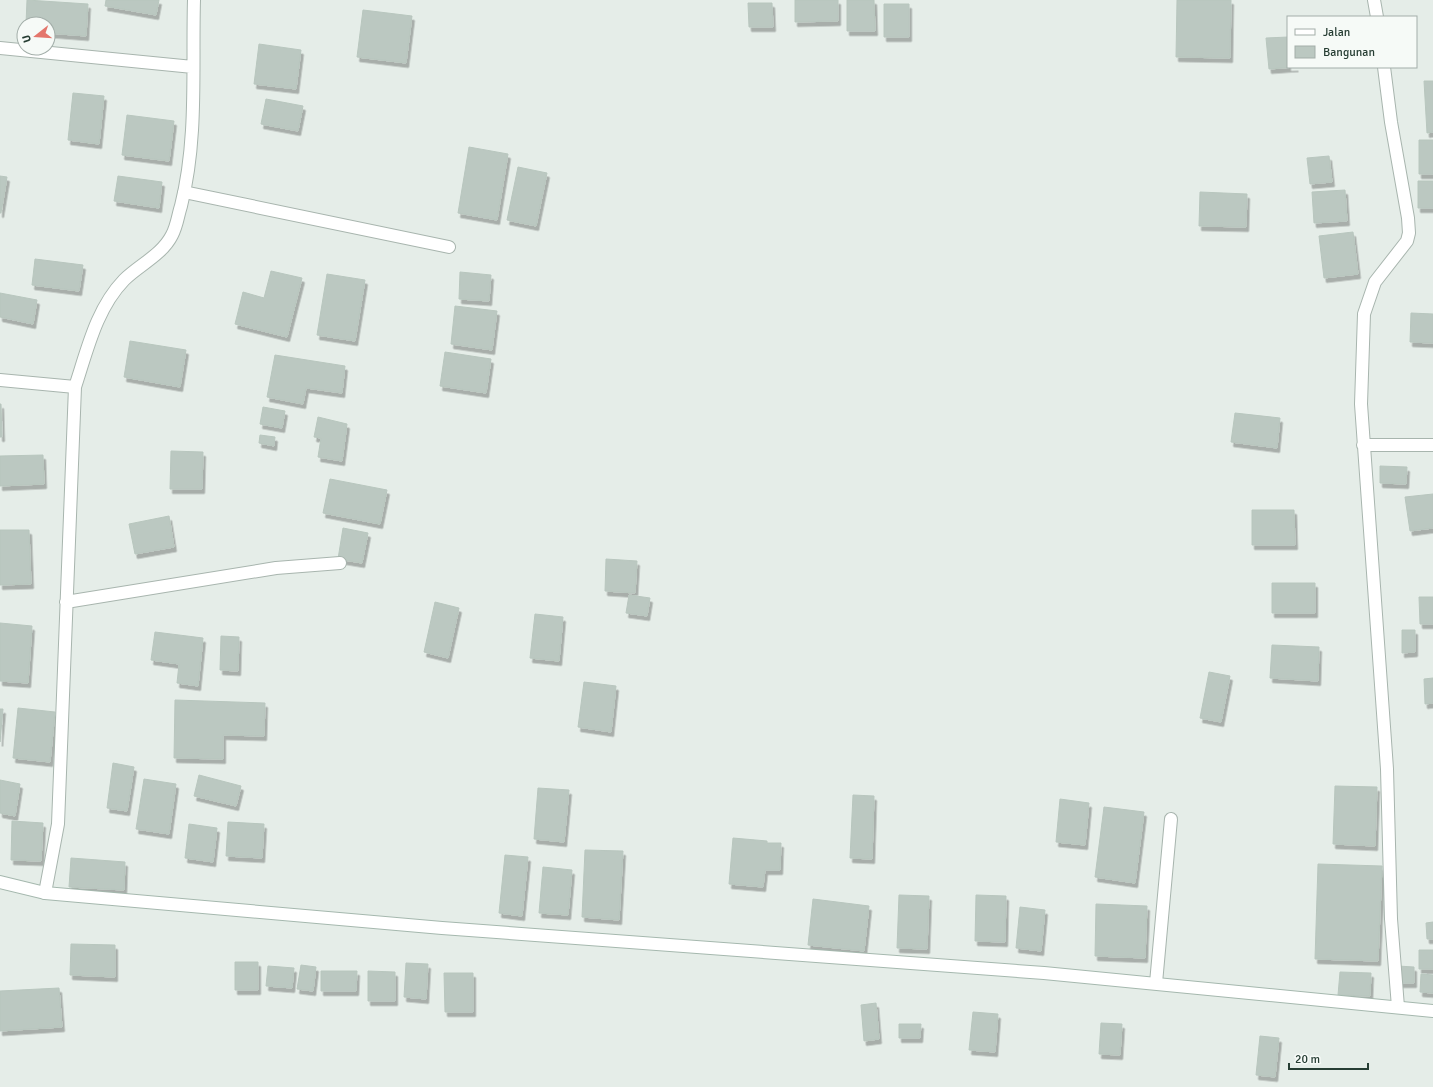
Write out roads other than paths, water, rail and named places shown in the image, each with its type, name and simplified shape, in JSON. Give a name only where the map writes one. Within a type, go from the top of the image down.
[{"type":"street","points":[[45,893],[58,824],[75,387],[97,322],[110,297],[124,280],[157,254],[172,235],[184,192],[190,146],[194,66],[194,0]]},
{"type":"street","points":[[1374,0],[1377,16]]},
{"type":"street","points":[[0,48],[194,66]]},
{"type":"street","points":[[1384,68],[1391,122],[1408,218],[1409,233],[1407,241],[1375,282],[1364,314],[1361,404],[1387,769],[1391,919],[1398,1008]]},
{"type":"street","points":[[184,192],[449,247]]},
{"type":"street","points":[[0,380],[75,387]]},
{"type":"street","points":[[1364,445],[1433,445]]},
{"type":"street","points":[[66,602],[276,568],[340,563]]},
{"type":"street","points":[[1156,983],[1171,819]]},
{"type":"street","points":[[0,882],[45,893],[442,928],[1044,973],[1433,1011]]}]
